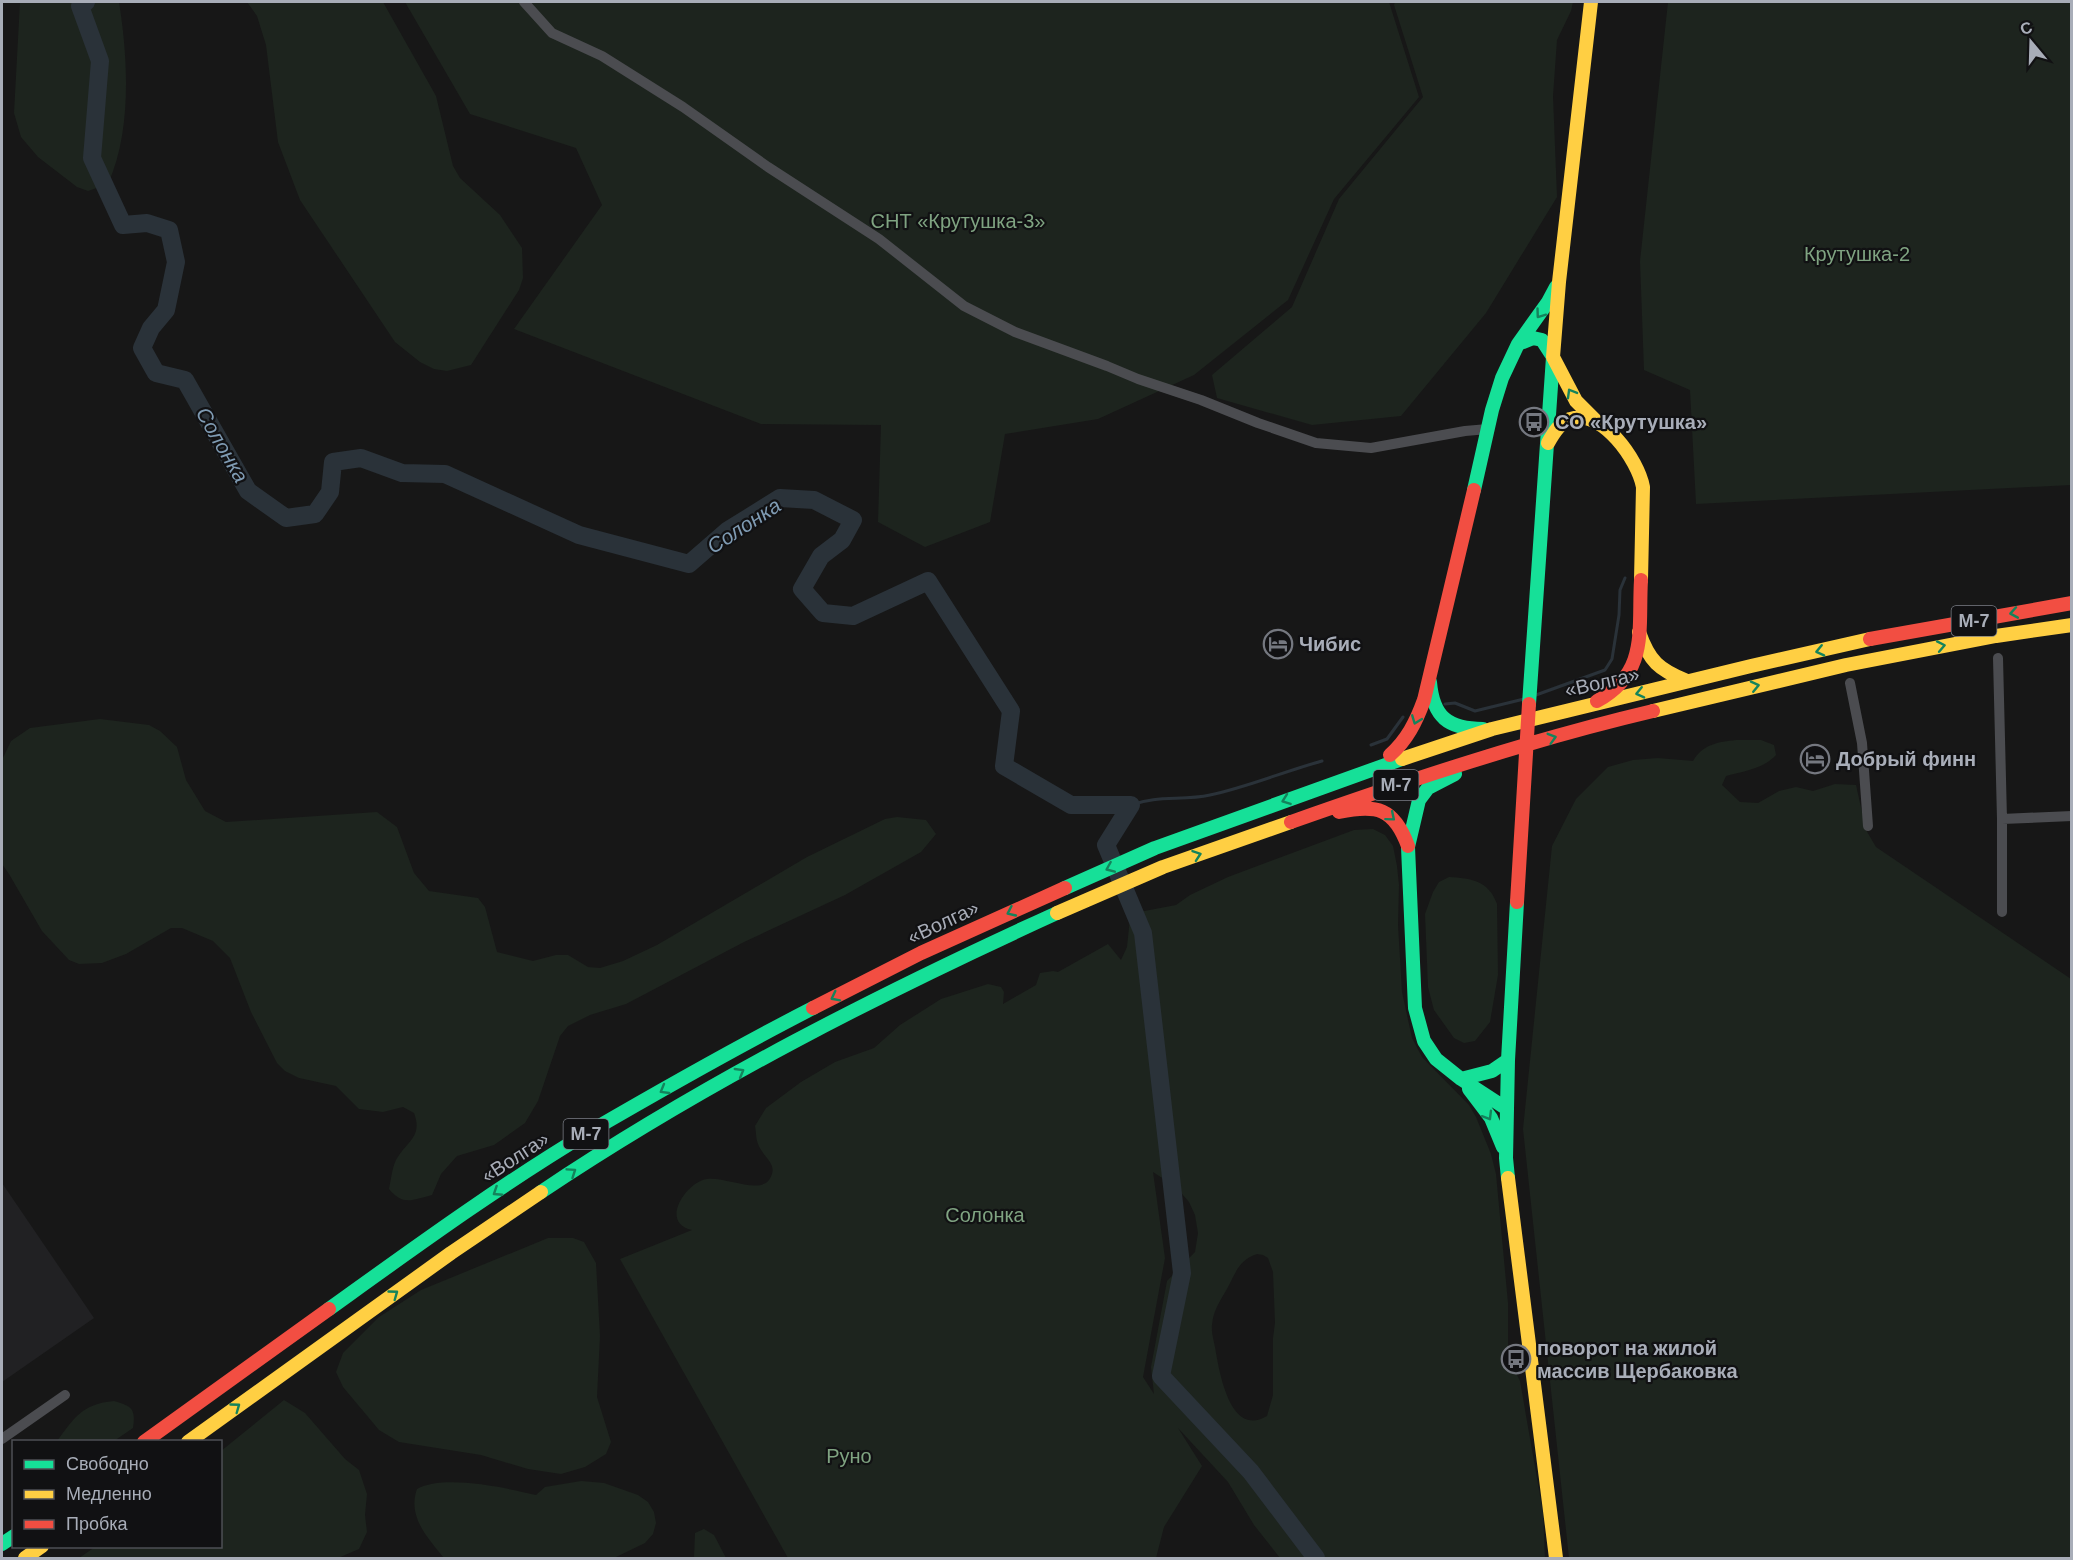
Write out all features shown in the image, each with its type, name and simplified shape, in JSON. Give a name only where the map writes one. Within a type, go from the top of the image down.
[{"type":"main road","points":[[1556,1558],[1506,1158],[1508,1060],[1523,797],[1559,282],[1591,2]]},
{"type":"main road","points":[[1390,755],[1409,738],[1430,679],[1502,378],[1518,344],[1548,302],[1559,282]]},
{"type":"main road","points":[[1518,344],[1533,338],[1542,340],[1554,357],[1576,401],[1625,449],[1636,466],[1642,483],[1643,544],[1639,631],[1635,657],[1627,677],[1614,690],[1592,704]]},
{"type":"main road","points":[[1547,444],[1554,432],[1570,419],[1577,417],[1597,422]]},
{"type":"main road","name":"«Волга»","points":[[147,1440],[437,1231],[588,1133],[747,1042],[921,953],[1155,848],[1341,780],[1492,729],[1687,681],[1877,638],[2072,603]]},
{"type":"main road","name":"«Волга»","points":[[191,1440],[451,1253],[601,1152],[758,1061],[930,971],[1072,906],[1163,867],[1389,787],[1498,753],[1674,705],[1846,665],[1996,636],[2072,625]]},
{"type":"main road","points":[[1639,631],[1645,651],[1652,662],[1661,670],[1687,681]]},
{"type":"main road","points":[[1430,679],[1432,700],[1441,716],[1456,728],[1492,729]]},
{"type":"main road","points":[[1341,780],[1368,764],[1390,755],[1475,729]]},
{"type":"main road","points":[[1498,753],[1479,765],[1441,780],[1428,788],[1415,809],[1408,847],[1415,1008],[1428,1050],[1444,1067],[1507,1109]]},
{"type":"main road","points":[[1295,821],[1319,819],[1361,807],[1379,809],[1389,814],[1401,826],[1408,847]]},
{"type":"main road","points":[[1461,1079],[1492,1071],[1508,1060]]},
{"type":"main road","points":[[1461,1079],[1491,1118],[1506,1158]]},
{"type":"main road","points":[[25,1558],[39,1548]]},
{"type":"street","points":[[524,2],[552,33],[602,56],[674,102],[768,167],[879,239],[964,306],[1015,332],[1316,443],[1371,448],[1488,429]]},
{"type":"street","points":[[1998,658],[2002,912]]},
{"type":"street","points":[[1850,683],[1863,743],[1868,826]]},
{"type":"street","points":[[2002,819],[2072,816]]},
{"type":"street","points":[[2,1439],[65,1395]]},
{"type":"shaded area","points":[[2,1183],[94,1318],[2,1382]]},
{"type":"green space","points":[[20,2],[119,2],[126,70],[126,94],[121,141],[108,184],[88,191],[77,187],[38,157],[21,137],[14,113]]},
{"type":"green space","points":[[247,2],[383,2],[436,96],[453,166],[460,178],[500,215],[522,248],[523,278],[519,290],[471,365],[447,371],[434,369],[420,362],[395,342],[300,200],[278,142],[266,45],[257,16]]},
{"type":"green space","name":"СНТ «Крутушка-3»","points":[[405,2],[1389,2],[1419,97],[1334,199],[1288,300],[1194,375],[1098,419],[1005,434],[990,522],[925,547],[878,522],[881,425],[761,424],[514,329],[602,205],[576,148],[470,114]]},
{"type":"green space","points":[[1395,2],[1573,2],[1557,40],[1553,96],[1557,197],[1486,313],[1401,416],[1312,425],[1217,398],[1212,375],[1292,307],[1339,199],[1423,97],[1394,5]]},
{"type":"green space","name":"Крутушка-2","points":[[1668,2],[2071,2],[2071,485],[1696,504],[1690,390],[1644,370],[1640,261]]},
{"type":"green space","points":[[100,719],[149,725],[160,731],[177,747],[186,780],[205,811],[226,822],[377,812],[397,827],[414,873],[429,891],[478,898],[485,907],[497,952],[533,961],[556,955],[568,955],[588,967],[600,968],[623,961],[657,945],[807,857],[885,819],[897,817],[926,820],[936,834],[921,852],[845,895],[744,942],[626,1004],[590,1015],[568,1026],[560,1036],[538,1101],[525,1123],[494,1145],[457,1156],[441,1174],[432,1195],[403,1200],[389,1189],[396,1160],[417,1128],[414,1113],[403,1107],[383,1112],[359,1109],[336,1086],[299,1078],[285,1071],[277,1063],[251,1012],[230,958],[213,941],[182,928],[171,928],[126,954],[102,963],[79,964],[69,960],[42,931],[2,864],[2,760],[11,741],[30,728]]},
{"type":"green space","points":[[1736,740],[1761,740],[1774,745],[1776,755],[1759,766],[1726,776],[1722,785],[1740,802],[1758,803],[1779,791],[1796,787],[1813,791],[1835,784],[1856,785],[1866,830],[1876,847],[2071,979],[2071,1558],[1569,1558],[1523,1129],[1552,846],[1576,799],[1608,767],[1633,760],[1658,758],[1693,761],[1706,747]]},
{"type":"green space","name":"Руно","points":[[1373,829],[1385,835],[1393,846],[1399,885],[1398,925],[1402,992],[1412,1038],[1422,1057],[1469,1105],[1491,1154],[1496,1174],[1508,1303],[1508,1350],[1511,1363],[1520,1381],[1543,1513],[1545,1558],[1280,1558],[1254,1525],[1228,1482],[1178,1428],[1202,1466],[1164,1527],[1156,1558],[788,1558],[620,1259],[692,1230],[682,1226],[677,1220],[677,1212],[684,1195],[699,1182],[714,1179],[757,1185],[769,1180],[773,1170],[772,1165],[760,1149],[755,1126],[766,1108],[801,1082],[835,1062],[874,1048],[900,1025],[941,999],[988,984],[1001,987],[1004,992],[1003,1004],[1036,985],[1040,973],[1058,972],[1108,944],[1121,960],[1127,947],[1130,918],[1134,913],[1176,905],[1190,895],[1228,877],[1354,830]],"holes":[[[1153,1172],[1176,1187],[1189,1202],[1195,1215],[1198,1233],[1195,1252],[1167,1281],[1151,1367],[1154,1394],[1143,1377],[1165,1258]],[[1257,1254],[1268,1258],[1273,1272],[1275,1323],[1273,1395],[1267,1416],[1255,1421],[1244,1419],[1236,1412],[1230,1401],[1224,1388],[1212,1328],[1216,1310],[1236,1272],[1242,1263]]]},
{"type":"green space","points":[[1449,877],[1478,882],[1489,890],[1497,904],[1498,975],[1490,1022],[1475,1041],[1464,1043],[1454,1038],[1434,1010],[1428,987],[1425,914],[1439,882]]},
{"type":"green space","points":[[548,1238],[573,1238],[584,1242],[596,1263],[600,1336],[597,1397],[611,1442],[606,1454],[585,1467],[561,1474],[528,1469],[481,1455],[399,1442],[379,1430],[343,1387],[336,1372],[343,1353],[379,1317],[421,1290]]},
{"type":"green space","points":[[284,1400],[305,1413],[345,1459],[359,1470],[367,1494],[365,1515],[367,1532],[359,1549],[338,1558],[79,1558],[94,1548],[222,1548],[222,1450]]},
{"type":"green space","points":[[114,1401],[129,1407],[134,1416],[133,1428],[115,1440],[58,1440],[80,1413]]},
{"type":"green space","points":[[581,1481],[604,1483],[638,1495],[648,1502],[654,1512],[656,1523],[653,1534],[645,1543],[614,1558],[444,1558],[421,1526],[415,1509],[417,1489],[429,1485],[459,1482],[536,1495],[545,1487]]},
{"type":"green space","points":[[704,1529],[714,1535],[726,1558],[694,1558],[695,1533]]},
{"type":"waterway","name":"Солонка","points":[[86,2],[80,6],[100,61],[92,158],[123,225],[147,223],[169,230],[176,262],[166,310],[151,328],[142,348],[156,373],[185,380],[248,491],[286,518],[315,514],[330,492],[333,462],[361,458],[402,473],[445,474],[579,535],[689,564],[727,531],[780,498],[814,500],[853,520],[842,540],[821,556],[802,589],[823,613],[853,616],[928,581],[1011,711],[1004,766],[1071,805],[1131,805],[1106,845],[1143,933],[1182,1273],[1161,1376],[1251,1472],[1316,1558]]},
{"type":"waterway","points":[[1536,695],[1605,670],[1612,659],[1619,615],[1620,590],[1625,578]]},
{"type":"waterway","points":[[1445,704],[1455,703],[1475,711],[1524,699]]},
{"type":"waterway","points":[[1371,745],[1387,739],[1403,717]]},
{"type":"waterway","points":[[1131,805],[1151,800],[1210,795],[1322,761]]},
{"type":"traffic: fast","points":[[1518,344],[1556,287]]},
{"type":"traffic: fast","points":[[1474,490],[1492,410],[1502,378],[1518,344],[1533,338],[1542,340],[1553,357],[1529,704]]},
{"type":"traffic: fast","points":[[1430,682],[1435,704],[1445,719],[1460,727],[1483,729]]},
{"type":"traffic: fast","points":[[1065,888],[1155,848],[1402,759]]},
{"type":"traffic: fast","points":[[1455,774],[1428,788],[1419,800],[1408,847],[1415,1008],[1424,1041],[1436,1059],[1461,1079],[1507,1109]]},
{"type":"traffic: fast","points":[[1508,1178],[1506,1158],[1508,1060],[1517,902]]},
{"type":"traffic: fast","points":[[541,1192],[665,1114],[793,1042],[924,975],[1057,913]]},
{"type":"traffic: fast","points":[[329,1309],[457,1218],[555,1153],[672,1084],[813,1008]]},
{"type":"traffic: fast","points":[[1461,1079],[1492,1071],[1508,1060]]},
{"type":"traffic: fast","points":[[1469,1089],[1491,1118],[1503,1147]]},
{"type":"traffic: fast","points":[[2,1544],[12,1537]]},
{"type":"traffic: slow","points":[[1591,2],[1559,282],[1553,357],[1576,401],[1597,422]]},
{"type":"traffic: slow","points":[[1548,443],[1563,423],[1570,419],[1582,418],[1594,421],[1606,429],[1626,451],[1634,463],[1643,487],[1641,580]]},
{"type":"traffic: slow","points":[[1653,711],[1846,665],[1996,636],[2072,625]]},
{"type":"traffic: slow","points":[[1639,632],[1656,663],[1669,673],[1687,681]]},
{"type":"traffic: slow","points":[[1402,759],[1492,729],[1870,639]]},
{"type":"traffic: slow","points":[[1057,913],[1163,867],[1291,822]]},
{"type":"traffic: slow","points":[[1508,1178],[1556,1558]]},
{"type":"traffic: slow","points":[[191,1440],[451,1253],[541,1192]]},
{"type":"traffic: slow","points":[[25,1558],[39,1548]]},
{"type":"traffic: jam","points":[[1390,755],[1410,730],[1424,700],[1474,490]]},
{"type":"traffic: jam","points":[[1597,701],[1614,690],[1633,663],[1639,633],[1641,580]]},
{"type":"traffic: jam","points":[[1870,639],[2072,603]]},
{"type":"traffic: jam","points":[[1517,902],[1529,704]]},
{"type":"traffic: jam","points":[[1291,822],[1470,762],[1653,711]]},
{"type":"traffic: jam","points":[[1339,812],[1364,809],[1382,812],[1390,816],[1397,824],[1408,846]]},
{"type":"traffic: jam","points":[[813,1008],[921,953],[1065,888]]},
{"type":"traffic: jam","points":[[147,1440],[329,1309]]},
{"type":"place","name":"СО «Крутушка»","points":[[1534,422]]},
{"type":"place","name":"Чибис","points":[[1278,644]]},
{"type":"place","name":"Добрый финн","points":[[1815,759]]},
{"type":"place","name":"поворот на жилой массив Щербаковка","points":[[1516,1359]]}]
